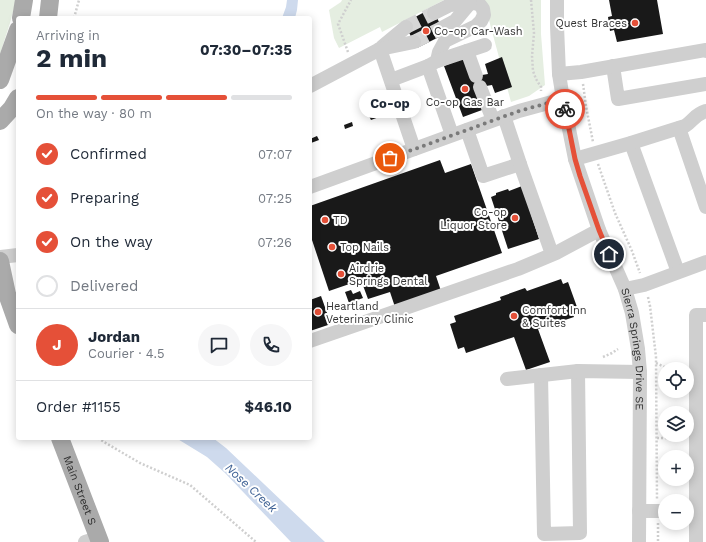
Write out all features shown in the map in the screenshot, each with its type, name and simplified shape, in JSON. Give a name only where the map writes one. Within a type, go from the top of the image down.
[{"type":"main road","points":[[21,16],[24,0]]},
{"type":"main road","points":[[48,16],[50,0]]},
{"type":"main road","points":[[0,80],[16,36]]},
{"type":"main road","points":[[0,121],[16,101]]},
{"type":"main road","points":[[0,261],[7,294],[16,319]]},
{"type":"main road","name":"Main Street S","points":[[61,440],[94,541]]},
{"type":"street","name":"Sierra Springs Drive SE","points":[[557,0],[560,74],[563,99],[575,159],[599,230],[625,289],[634,321],[640,372],[639,542]]},
{"type":"street","points":[[434,13],[450,5],[475,2],[483,8],[484,14],[481,21],[476,26],[445,41],[433,64],[452,135]]},
{"type":"street","points":[[442,28],[455,21],[470,3]]},
{"type":"street","points":[[312,85],[380,49],[406,27]]},
{"type":"street","points":[[380,49],[414,42]]},
{"type":"street","points":[[391,80],[485,45]]},
{"type":"street","points":[[380,49],[414,149]]},
{"type":"street","points":[[467,51],[478,82],[498,118],[520,164],[552,254]]},
{"type":"street","points":[[560,74],[581,72],[706,51]]},
{"type":"street","points":[[613,66],[618,99],[706,84]]},
{"type":"street","points":[[312,186],[498,118],[563,99]]},
{"type":"street","points":[[575,159],[685,126],[689,124],[697,114],[706,111]]},
{"type":"street","points":[[679,128],[705,202]]},
{"type":"street","points":[[467,130],[483,176],[520,164]]},
{"type":"street","points":[[631,143],[678,272]]},
{"type":"street","points":[[312,340],[518,269],[552,254],[599,230]]},
{"type":"street","points":[[0,257],[16,255]]},
{"type":"street","points":[[625,289],[644,285],[706,262]]},
{"type":"street","points":[[696,542],[696,315],[706,315]]},
{"type":"street","points":[[542,375],[544,534],[580,533],[578,371]]},
{"type":"street","points":[[507,379],[578,371],[640,372]]},
{"type":"street","points":[[639,511],[658,511]]},
{"type":"path","points":[[75,16],[79,0]]},
{"type":"path","points":[[351,0],[338,24],[352,64]]},
{"type":"path","points":[[531,0],[534,33],[532,56],[533,71],[540,87]]},
{"type":"path","points":[[602,358],[618,349]]},
{"type":"path","points":[[101,440],[140,463],[190,485],[256,542]]},
{"type":"shaded area","points":[[0,0],[16,0],[0,54]]},
{"type":"shaded area","points":[[342,0],[444,0],[382,32],[380,27],[339,48],[334,38],[329,10]]},
{"type":"shaded area","points":[[480,0],[541,0],[541,34],[545,85],[529,96],[511,102],[486,9]]},
{"type":"water","points":[[287,0],[298,0],[296,16],[283,16]]},
{"type":"water","name":"Nose Creek","points":[[179,440],[216,440],[226,448],[325,542],[291,542],[225,473],[207,457]]},
{"type":"building","name":"Quest Braces","points":[[609,0],[657,0],[663,34],[617,42],[614,30],[610,31],[608,17],[612,16]]},
{"type":"building","name":"Co-op Car-Wash","points":[[432,8],[445,34],[417,48],[404,23]]},
{"type":"building","name":"Co-op Gas Bar","points":[[502,57],[512,87],[495,93],[492,85],[480,87],[482,110],[463,117],[444,66],[464,58],[476,76],[488,74],[485,64]]},
{"type":"building","points":[[378,113],[379,117],[371,120],[369,116]]},
{"type":"building","points":[[352,122],[353,126],[345,129],[344,125]]},
{"type":"building","points":[[317,136],[319,140],[312,143],[312,138]]},
{"type":"building","points":[[440,160],[445,173],[471,164],[502,253],[436,276],[441,291],[395,307],[390,292],[368,299],[361,280],[329,291],[312,240],[312,205]]},
{"type":"building","name":"Co-op Liquor Store","points":[[522,186],[539,239],[508,249],[491,197],[496,195],[496,193],[508,189],[509,191]]},
{"type":"building","name":"Comfort Inn & Suites","points":[[561,279],[563,284],[568,282],[577,307],[571,309],[574,317],[538,329],[550,362],[526,370],[514,337],[466,353],[464,347],[458,349],[450,324],[456,322],[454,316],[501,300],[500,297],[525,288],[527,291]]},
{"type":"building","points":[[351,290],[353,294],[360,291],[363,298],[349,303],[345,292]]},
{"type":"building","name":"Heartland Veterinary Clinic","points":[[321,296],[331,324],[312,330],[312,299]]},
{"type":"tunnel","points":[[406,27],[434,13]]},
{"type":"tunnel","points":[[414,42],[442,28]]},
{"type":"way so far","points":[[390,158],[519,111],[563,99],[565,109]]},
{"type":"place","name":"Quest Braces","points":[[635,23]]},
{"type":"place","name":"Co-op Car-Wash","points":[[426,31]]},
{"type":"place","name":"Co-op Gas Bar","points":[[465,89]]},
{"type":"place","name":"Co-op","points":[[390,158]]},
{"type":"place","name":"Co-op Liquor Store","points":[[515,218]]},
{"type":"place","name":"TD","points":[[325,220]]},
{"type":"place","name":"Top Nails","points":[[332,247]]},
{"type":"place","name":"Airdrie Springs Dental","points":[[341,274]]},
{"type":"place","name":"Heartland Veterinary Clinic","points":[[318,312]]},
{"type":"place","name":"Comfort Inn & Suites","points":[[514,316]]},
{"type":"route","points":[[565,109],[580,176],[609,254]]}]
